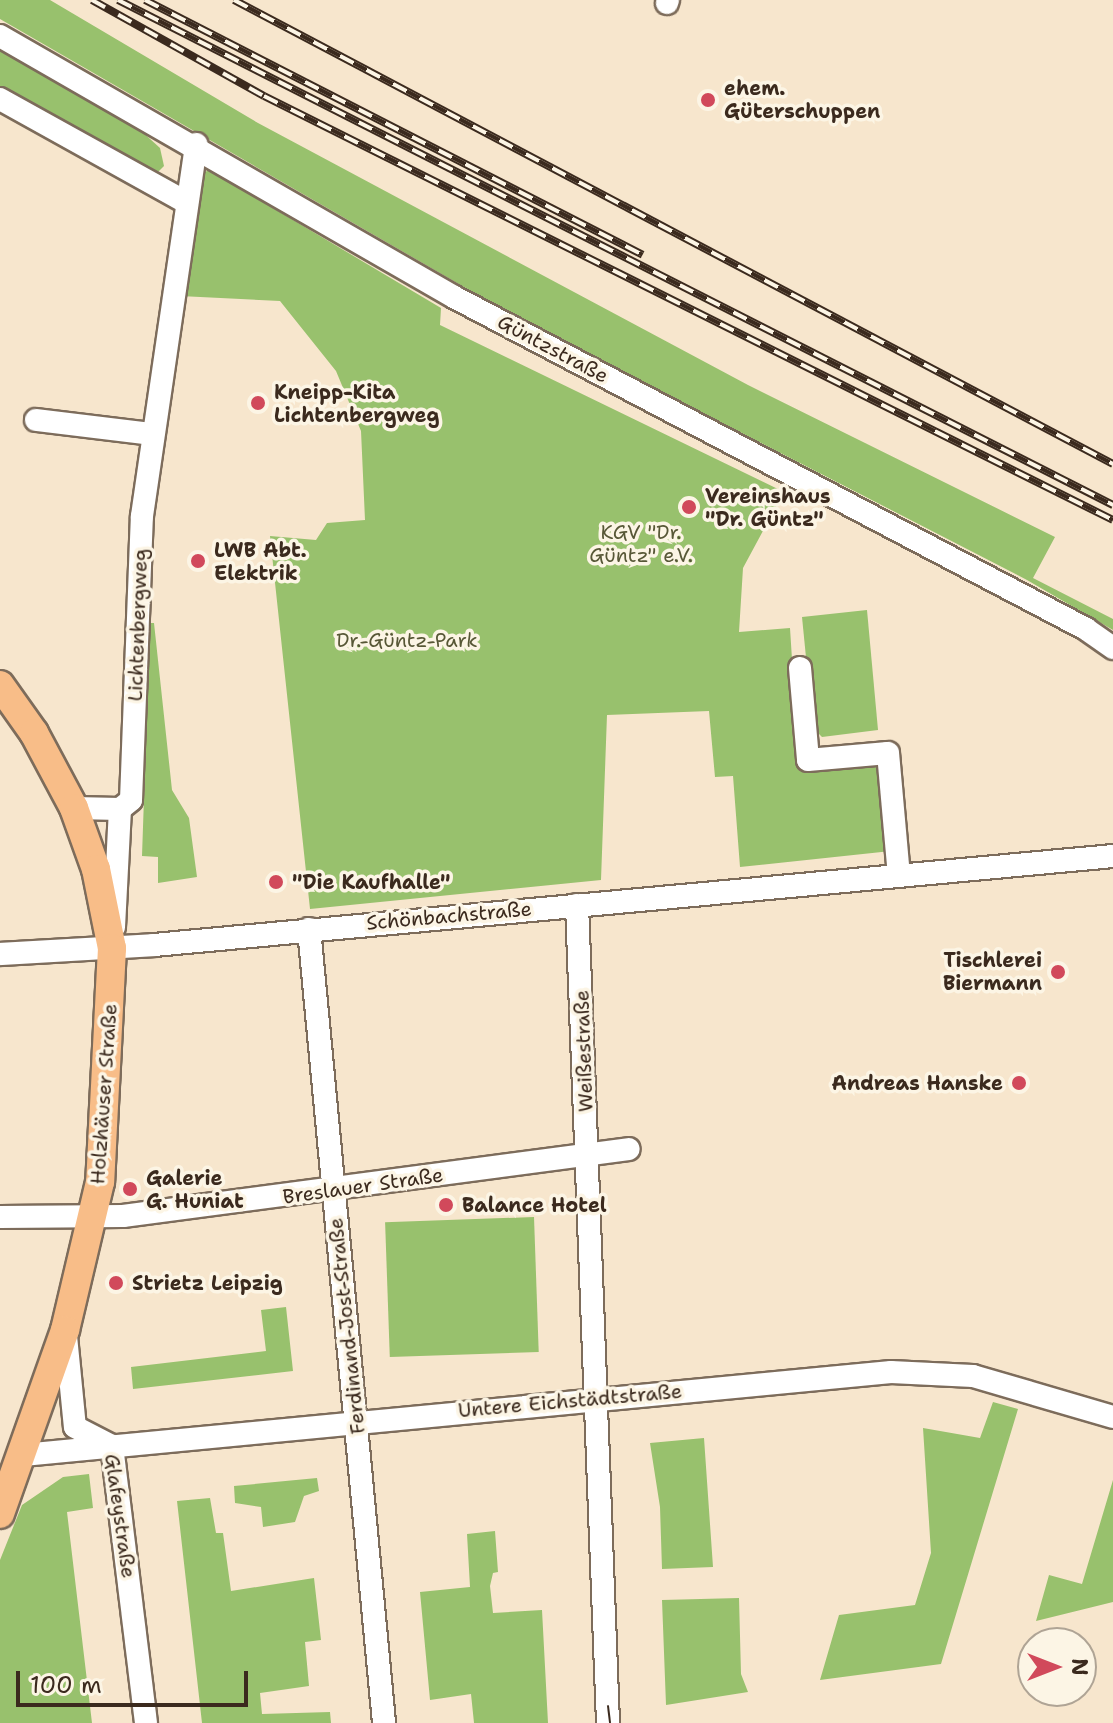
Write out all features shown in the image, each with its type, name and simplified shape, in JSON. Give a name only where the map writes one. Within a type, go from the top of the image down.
[{"type":"main road","name":"Holzhäuser Straße","points":[[0,685],[34,733],[74,808],[96,869],[112,948],[100,1182],[65,1330],[0,1514]]},
{"type":"street","name":"Güntzstraße","points":[[0,36],[196,144],[454,297],[1086,629],[1113,648]]},
{"type":"street","points":[[0,99],[186,202]]},
{"type":"street","name":"Lichtenbergweg","points":[[112,948],[120,809],[131,800],[142,516],[196,144]]},
{"type":"street","points":[[36,420],[152,434]]},
{"type":"street","points":[[800,668],[808,760],[888,753],[899,876]]},
{"type":"street","points":[[74,808],[120,809]]},
{"type":"street","name":"Schönbachstraße","points":[[0,954],[112,948],[1113,856]]},
{"type":"street","name":"Weißestraße","points":[[577,905],[608,1714]]},
{"type":"street","name":"Ferdinand-Jost-Straße","points":[[309,929],[384,1723]]},
{"type":"street","name":"Breslauer Straße","points":[[0,1217],[92,1216],[334,1190],[629,1149]]},
{"type":"street","name":"Glafeystraße","points":[[65,1330],[75,1427],[112,1446],[146,1723]]},
{"type":"street","name":"Untere Eichstädtstraße","points":[[23,1455],[891,1372],[973,1376],[1113,1417]]},
{"type":"green space","points":[[0,0],[50,0],[258,123],[748,385],[1055,537],[1033,578],[1113,619],[1113,630],[1027,580],[509,313],[0,19]]},
{"type":"green space","points":[[0,48],[138,128],[160,148],[164,166],[156,174],[0,90]]},
{"type":"green space","points":[[209,170],[441,308],[440,325],[784,492],[743,568],[739,632],[790,628],[799,769],[885,761],[891,851],[740,867],[733,776],[715,777],[709,711],[607,715],[601,880],[310,909],[270,536],[316,540],[327,523],[365,520],[361,431],[336,371],[280,301],[180,296],[199,175]]},
{"type":"green space","points":[[867,610],[878,730],[822,737],[813,728],[802,617]]},
{"type":"green space","points":[[150,623],[154,623],[172,790],[189,818],[197,877],[158,883],[158,857],[142,856]]},
{"type":"green space","points":[[534,1217],[539,1352],[390,1357],[385,1222]]},
{"type":"green space","points":[[286,1307],[293,1371],[133,1389],[131,1367],[266,1351],[261,1310]]},
{"type":"green space","points":[[993,1402],[1018,1409],[941,1664],[820,1680],[839,1615],[915,1605],[931,1553],[923,1428],[980,1438]]},
{"type":"green space","points":[[704,1438],[713,1567],[662,1569],[660,1507],[650,1443]]},
{"type":"green space","points":[[89,1474],[93,1508],[67,1512],[92,1723],[0,1723],[0,1560],[22,1505],[63,1477]]},
{"type":"green space","points":[[317,1478],[319,1491],[304,1496],[295,1522],[263,1527],[261,1507],[235,1503],[234,1486]]},
{"type":"green space","points":[[1113,1480],[1113,1602],[1036,1621],[1049,1575],[1082,1584]]},
{"type":"green space","points":[[210,1498],[216,1533],[223,1533],[231,1591],[314,1578],[321,1640],[305,1642],[309,1686],[260,1693],[262,1714],[330,1712],[331,1723],[202,1723],[177,1501]]},
{"type":"green space","points":[[495,1531],[498,1572],[493,1573],[490,1586],[493,1613],[542,1610],[548,1723],[474,1723],[471,1694],[430,1700],[420,1592],[470,1587],[467,1534]]},
{"type":"green space","points":[[739,1598],[741,1674],[748,1692],[666,1705],[662,1600]]},
{"type":"tram line","points":[[608,1706],[610,1723]]},
{"type":"railway","points":[[92,0],[264,96],[1113,520]]},
{"type":"railway","points":[[118,0],[1113,505]]},
{"type":"railway","points":[[145,0],[643,255]]},
{"type":"railway","points":[[234,0],[1113,464]]},
{"type":"place","name":"ehem. Güterschuppen","points":[[708,100]]},
{"type":"place","name":"Kneipp-Kita Lichtenbergweg","points":[[258,403]]},
{"type":"place","name":"Vereinshaus \"Dr. Güntz\"","points":[[689,507]]},
{"type":"place","name":"LWB Abt. Elektrik","points":[[198,561]]},
{"type":"place","name":"\"Die Kaufhalle\"","points":[[276,882]]},
{"type":"place","name":"Tischlerei Biermann","points":[[1058,972]]},
{"type":"place","name":"Andreas Hanske","points":[[1019,1083]]},
{"type":"place","name":"Galerie G. Huniat","points":[[130,1189]]},
{"type":"place","name":"Balance Hotel","points":[[446,1205]]},
{"type":"place","name":"Strietz Leipzig","points":[[116,1283]]},
{"type":"park label","name":"KGV \"Dr. Güntz\" e.V.","points":[[641,544]]},
{"type":"park label","name":"Dr.-Güntz-Park","points":[[407,640]]}]
